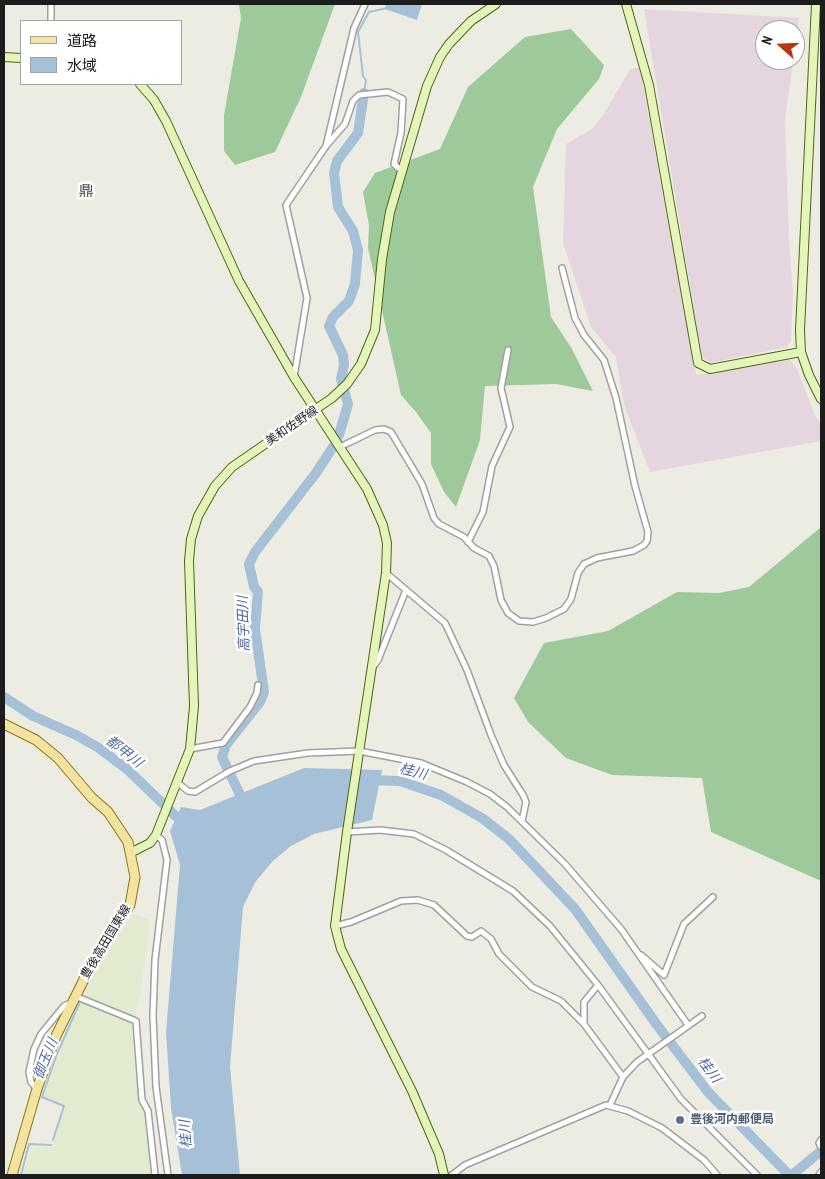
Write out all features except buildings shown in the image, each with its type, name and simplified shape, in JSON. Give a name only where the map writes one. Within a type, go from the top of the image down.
[{"type":"main road","name":"豊後高田国東線","points":[[4,724],[36,740],[58,758],[92,798],[108,812],[119,827],[132,852],[135,878],[130,905],[94,959],[56,1036],[36,1089],[12,1175]]},
{"type":"street","points":[[51,4],[51,20]]},
{"type":"street","points":[[326,146],[354,28],[365,4]]},
{"type":"street","name":"美和佐野線","points":[[158,831],[190,749],[194,706],[189,561],[191,539],[198,516],[215,486],[232,467],[316,410],[340,391],[361,364],[375,330],[386,236],[402,171],[427,86],[440,57],[459,32],[483,11],[496,4]]},
{"type":"street","points":[[626,4],[649,85],[698,363],[710,369],[801,352]]},
{"type":"street","points":[[816,4],[800,330],[801,352],[809,375],[821,398]]},
{"type":"street","points":[[4,57],[20,58]]},
{"type":"street","points":[[141,85],[161,110],[232,268],[294,376],[367,489],[380,515],[386,544],[386,573],[358,752],[335,926],[341,949],[412,1091],[439,1154],[444,1175]]},
{"type":"street","points":[[294,376],[299,361],[308,298],[286,205],[326,146],[345,124],[354,101],[359,95],[391,93],[403,101],[401,133],[394,164],[402,171]]},
{"type":"street","points":[[340,447],[375,430],[390,430],[422,484],[434,518],[445,528],[464,537],[492,561],[498,592],[504,607],[513,618],[525,622],[546,618],[564,609],[571,599],[578,573],[584,564],[596,558],[633,551],[647,541],[648,532],[635,486],[624,429],[604,360],[584,335],[575,318],[562,268]]},
{"type":"street","points":[[468,542],[483,512],[492,466],[510,427],[500,388],[508,350]]},
{"type":"street","points":[[386,573],[442,618],[449,630],[468,670],[491,735],[504,765],[526,802],[522,821]]},
{"type":"street","points":[[372,668],[378,660],[406,590]]},
{"type":"street","points":[[190,749],[223,743],[250,707],[257,693],[258,685]]},
{"type":"street","points":[[177,785],[188,791],[196,792],[227,772],[254,761],[280,756],[358,752],[408,760],[446,772],[490,794],[540,838],[591,893],[635,950],[687,1026]]},
{"type":"street","points":[[347,830],[380,830],[414,834],[446,850],[513,890],[550,926],[598,985],[681,1099],[758,1175]]},
{"type":"street","points":[[132,852],[150,843],[158,831]]},
{"type":"street","points":[[158,831],[167,860],[155,960],[153,1016],[156,1087],[168,1175]]},
{"type":"street","points":[[635,950],[664,975],[684,924],[712,897]]},
{"type":"street","points":[[335,926],[351,922],[401,901],[418,900],[434,905],[466,936],[472,936],[481,931],[492,940],[498,954],[532,987],[561,1001],[584,1024],[623,1077]]},
{"type":"street","points":[[584,1024],[584,1002],[598,985]]},
{"type":"street","points":[[36,1089],[31,1082],[30,1072],[34,1049],[40,1034],[64,1006],[74,999],[136,1021],[142,1100],[148,1112],[155,1175]]},
{"type":"street","points":[[610,1105],[623,1077],[637,1062],[702,1016]]},
{"type":"street","points":[[452,1175],[472,1162],[610,1105],[643,1117],[662,1128],[704,1160],[716,1175]]},
{"type":"street","points":[[821,1140],[819,1143],[821,1147]]},
{"type":"shaded area","points":[[644,9],[799,18],[799,20],[755,20],[755,70],[792,70],[785,120],[789,239],[793,292],[791,341],[787,347],[710,363],[702,357]]},
{"type":"shaded area","points":[[640,68],[696,375],[790,360],[796,367],[815,415],[821,424],[821,441],[650,472],[624,405],[616,357],[591,327],[563,243],[566,144],[592,129],[604,114],[630,69]]},
{"type":"green space","points":[[239,4],[335,4],[301,97],[275,152],[235,165],[224,151],[224,115],[241,18]]},
{"type":"green space","points":[[571,29],[604,65],[599,79],[557,129],[533,187],[551,317],[572,349],[593,391],[556,384],[485,386],[480,440],[456,507],[444,492],[431,464],[431,433],[401,395],[368,248],[369,225],[363,192],[375,173],[440,149],[468,87],[525,37]]},
{"type":"green space","points":[[821,527],[821,881],[711,832],[702,778],[612,775],[566,758],[528,722],[514,698],[544,643],[608,631],[677,592],[719,593],[749,587]]},
{"type":"green space","points":[[134,914],[150,920],[140,995],[133,1024],[140,1102],[145,1110],[151,1175],[23,1175],[31,1147],[52,1147],[65,1106],[44,1096],[63,1042],[87,993],[84,991],[103,956]]},
{"type":"water","points":[[386,4],[422,4],[417,20],[385,9]]},
{"type":"water","points":[[304,768],[382,770],[372,820],[314,834],[291,846],[273,861],[256,881],[243,907],[230,1067],[240,1175],[182,1175],[171,1108],[166,1032],[180,865],[170,831],[181,807],[200,810]]},
{"type":"waterway","name":"高宇田川","points":[[364,93],[366,80],[363,76],[358,32],[369,12],[387,8]]},
{"type":"waterway","name":"高宇田川","points":[[339,435],[348,404],[341,379],[344,365],[343,355],[329,326],[333,317],[349,301],[355,284],[358,250],[353,231],[338,207],[334,173],[337,161],[358,133],[364,93]]},
{"type":"waterway","name":"高宇田川","points":[[245,805],[222,757],[226,745],[260,702],[264,692],[255,629],[258,592],[254,587],[249,564],[255,552],[316,473],[333,447]]},
{"type":"waterway","name":"都甲川","points":[[4,697],[33,716],[76,735],[99,748],[128,770],[185,825]]},
{"type":"waterway","name":"桂川","points":[[366,780],[400,781],[441,795],[482,818],[509,839],[575,909],[657,1025],[708,1092],[789,1175]]},
{"type":"waterway","name":"御玉川","points":[[53,1140],[64,1106],[42,1097],[57,1054],[80,1002]]},
{"type":"waterway","name":"御玉川","points":[[21,1175],[29,1144],[51,1145]]},
{"type":"waterway","points":[[792,1175],[821,1151]]},
{"type":"place","name":"豊後河内郵便局","points":[[680,1120]]},
{"type":"district","name":"鼎","points":[[86,192]]}]
